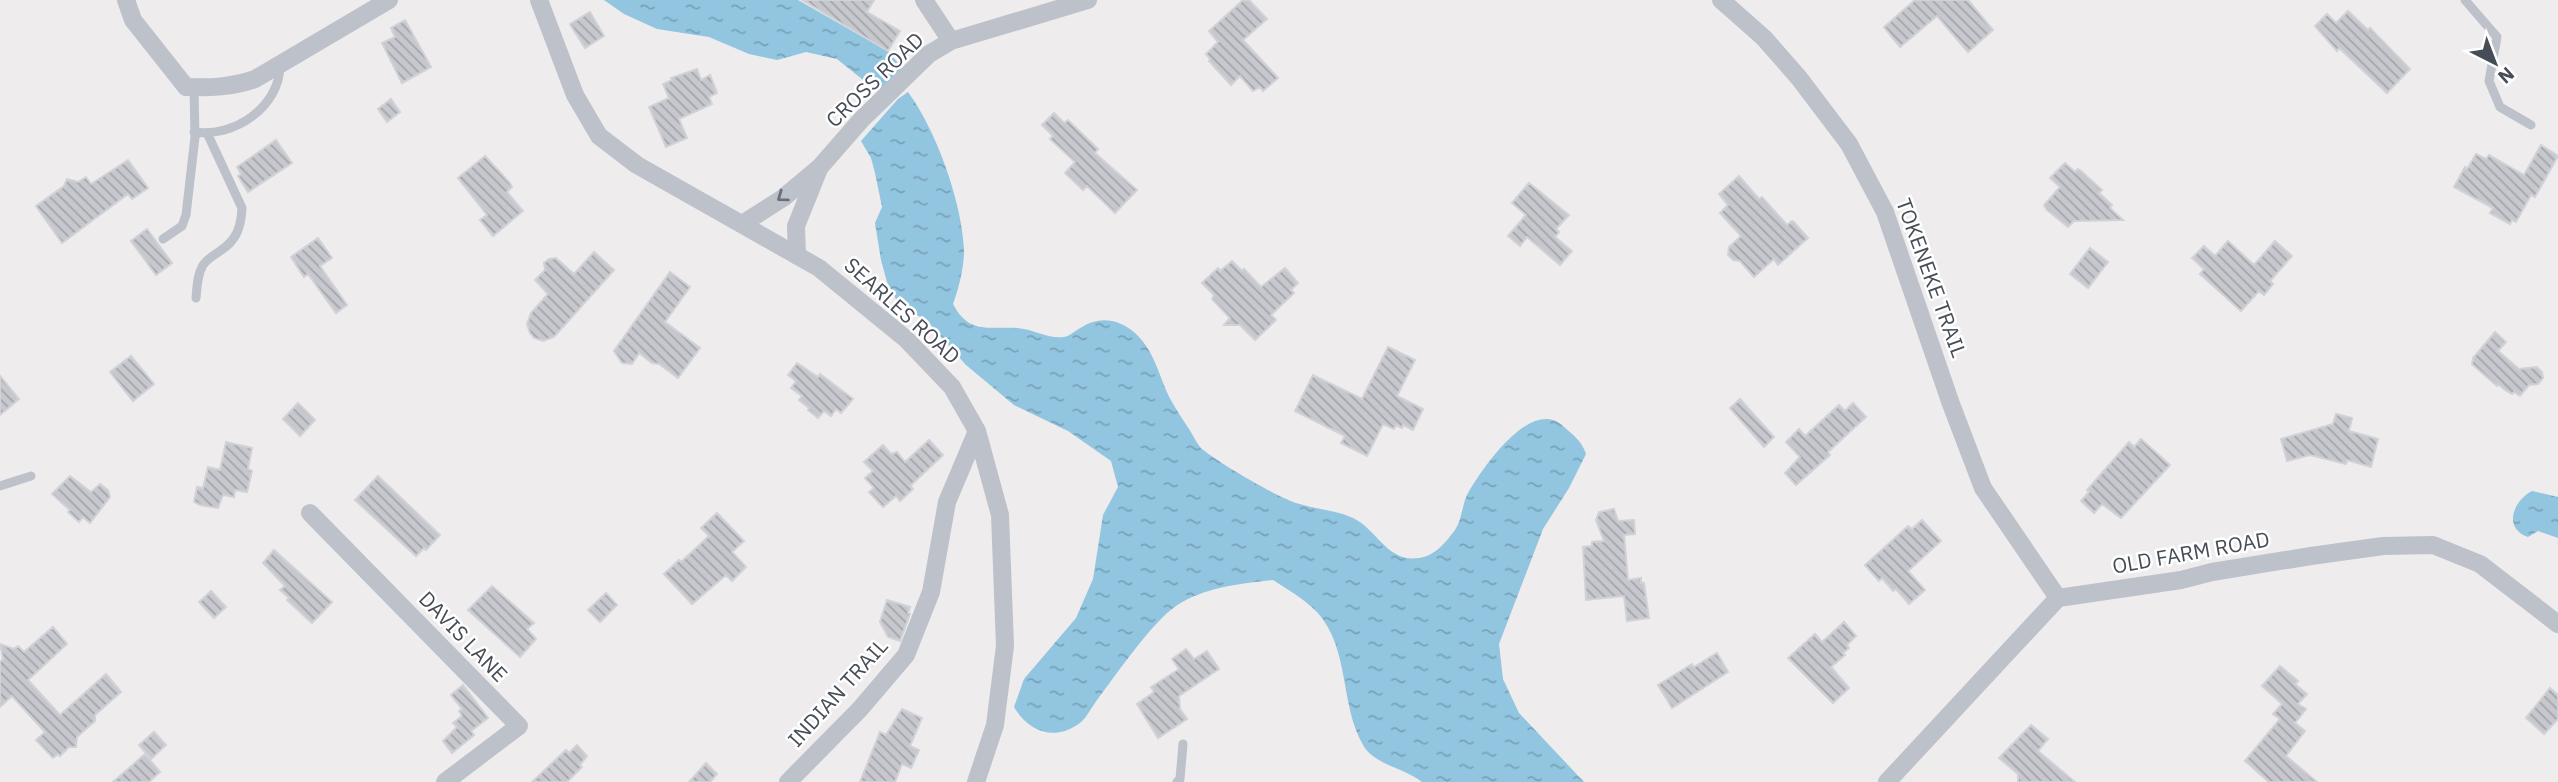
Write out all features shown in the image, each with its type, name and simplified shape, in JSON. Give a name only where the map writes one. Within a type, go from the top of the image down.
[{"type":"street","points":[[127,0],[133,20],[186,88],[236,85],[255,79],[389,0]]},
{"type":"street","name":"SEARLES ROAD","points":[[539,0],[575,95],[599,136],[637,165],[819,268],[906,339],[952,387],[977,431],[1000,515],[1005,646],[995,725],[976,782]]},
{"type":"street","points":[[924,0],[951,41]]},
{"type":"street","name":"CROSS ROAD","points":[[742,224],[783,198],[820,167],[861,120],[929,54],[951,41],[1088,0]]},
{"type":"street","name":"TOKENEKE TRAIL","points":[[1721,0],[1764,38],[1799,78],[1849,144],[1885,212],[1983,488],[2058,598]]},
{"type":"street","name":"CROSS ROAD","points":[[797,256],[796,226],[820,167]]},
{"type":"street","name":"INDIAN TRAIL","points":[[788,782],[860,709],[906,655],[931,592],[947,502],[977,431]]},
{"type":"street","name":"DAVIS LANE","points":[[310,513],[519,726],[445,782]]},
{"type":"street","name":"OLD FARM ROAD","points":[[2058,598],[2181,580],[2211,572],[2323,554],[2383,546],[2433,545],[2480,565],[2558,624]]},
{"type":"street","points":[[1886,782],[2058,598]]},
{"type":"lane","points":[[2465,0],[2497,37],[2489,81],[2500,107],[2531,125]]},
{"type":"lane","points":[[194,132],[208,135],[245,124],[264,105],[280,78],[280,65]]},
{"type":"lane","points":[[163,239],[182,226],[187,215],[194,132],[194,88]]},
{"type":"lane","points":[[196,298],[203,265],[233,240],[242,220],[242,208],[208,135]]},
{"type":"lane","points":[[0,486],[31,476]]},
{"type":"lane","points":[[1177,782],[1180,779],[1183,744]]},
{"type":"water","points":[[604,0],[798,0],[889,52],[902,68],[878,92],[837,59],[806,52],[777,60],[749,54],[709,37],[657,29],[624,14]]},
{"type":"water","points":[[908,92],[928,126],[946,167],[958,210],[964,257],[953,304],[959,314],[966,321],[980,327],[1023,329],[1058,337],[1102,320],[1129,328],[1142,340],[1153,357],[1172,402],[1200,447],[1276,494],[1296,503],[1353,518],[1399,555],[1408,558],[1425,557],[1452,535],[1461,517],[1465,499],[1483,469],[1522,428],[1536,421],[1550,419],[1563,426],[1577,439],[1586,454],[1569,488],[1543,529],[1499,644],[1503,679],[1519,713],[1584,782],[1422,782],[1374,757],[1363,745],[1356,730],[1338,650],[1332,635],[1308,603],[1273,580],[1211,590],[1176,606],[1145,636],[1077,725],[1068,730],[1050,733],[1026,722],[1014,707],[1024,679],[1076,618],[1093,579],[1103,515],[1118,487],[1111,461],[1068,431],[1014,405],[966,365],[928,322],[898,303],[887,282],[881,260],[875,223],[882,207],[871,158],[861,141],[898,99]]},
{"type":"water","points":[[2532,491],[2558,497],[2558,538],[2538,531],[2528,537],[2515,527],[2513,521],[2516,507]]},
{"type":"building","points":[[802,0],[874,0],[867,12],[900,31],[888,51]]},
{"type":"building","points":[[1243,0],[1249,0],[1267,19],[1243,40],[1278,78],[1263,91],[1260,87],[1253,91],[1240,76],[1231,85],[1206,54],[1218,42],[1209,31]]},
{"type":"building","points":[[1915,0],[1968,0],[1993,30],[1968,52],[1937,16],[1900,47],[1884,27]]},
{"type":"building","points":[[2348,11],[2368,30],[2370,28],[2410,69],[2387,93],[2339,48],[2337,51],[2315,26],[2327,14],[2336,23]]},
{"type":"building","points":[[590,12],[604,36],[585,48],[570,24]]},
{"type":"building","points":[[405,20],[431,67],[402,83],[382,43],[395,37],[391,28]]},
{"type":"building","points":[[697,69],[701,80],[710,75],[717,93],[709,97],[712,104],[679,119],[687,138],[666,147],[649,107],[669,98],[663,84],[672,80],[671,78]]},
{"type":"building","points":[[391,99],[400,112],[387,122],[378,109]]},
{"type":"building","points":[[1054,113],[1064,123],[1068,120],[1098,149],[1095,153],[1137,190],[1115,213],[1087,186],[1083,190],[1065,173],[1075,162],[1050,139],[1053,136],[1042,125]]},
{"type":"building","points":[[276,140],[292,163],[248,192],[238,176],[241,174],[237,167]]},
{"type":"building","points":[[2541,145],[2558,156],[2535,197],[2531,195],[2516,222],[2512,220],[2510,224],[2490,213],[2493,208],[2454,187],[2476,154],[2486,159],[2489,155],[2524,175]]},
{"type":"building","points":[[485,156],[510,183],[512,187],[507,192],[523,211],[493,236],[480,220],[487,215],[458,178]]},
{"type":"building","points":[[128,160],[148,188],[132,199],[128,194],[62,243],[36,206],[64,186],[67,179],[78,182],[86,177],[91,184]]},
{"type":"building","points":[[2065,163],[2075,172],[2078,169],[2081,171],[2102,190],[2099,193],[2123,220],[2074,221],[2068,227],[2047,210],[2044,205],[2060,187],[2050,178]]},
{"type":"building","points":[[1739,176],[1787,225],[1794,222],[1808,238],[1778,265],[1774,259],[1754,277],[1740,261],[1733,260],[1728,255],[1729,247],[1741,236],[1720,213],[1728,205],[1719,194]]},
{"type":"building","points":[[1529,183],[1569,215],[1556,229],[1559,232],[1555,237],[1572,251],[1560,265],[1527,237],[1520,246],[1508,236],[1526,215],[1512,203]]},
{"type":"building","points":[[147,229],[172,263],[156,275],[131,241]]},
{"type":"building","points":[[318,238],[332,258],[320,266],[347,305],[336,313],[308,274],[304,277],[291,257]]},
{"type":"building","points":[[2228,241],[2254,265],[2275,241],[2292,256],[2270,281],[2273,284],[2264,295],[2259,291],[2241,311],[2200,274],[2204,269],[2192,258],[2204,246],[2215,256]]},
{"type":"building","points":[[2090,248],[2108,262],[2088,288],[2070,274]]},
{"type":"building","points":[[594,252],[614,270],[554,337],[543,341],[534,338],[527,324],[531,313],[548,294],[535,280],[545,270],[544,263],[556,258],[574,274]]},
{"type":"building","points":[[1232,261],[1261,287],[1285,268],[1298,283],[1291,290],[1294,293],[1271,315],[1276,320],[1255,340],[1240,325],[1224,325],[1230,318],[1212,299],[1214,295],[1202,283],[1218,268],[1220,271]]},
{"type":"building","points":[[670,272],[690,287],[665,322],[700,348],[678,378],[639,353],[632,364],[622,363],[614,351]]},
{"type":"building","points":[[2495,332],[2506,342],[2498,351],[2519,369],[2537,367],[2542,372],[2543,378],[2538,384],[2529,385],[2520,396],[2498,384],[2497,386],[2472,364],[2473,358]]},
{"type":"building","points":[[1388,347],[1415,360],[1397,396],[1423,409],[1413,430],[1403,425],[1402,428],[1396,425],[1394,429],[1383,424],[1367,456],[1341,443],[1345,436],[1295,411],[1313,375],[1362,399]]},
{"type":"building","points":[[131,356],[154,384],[133,401],[110,372]]},
{"type":"building","points":[[797,363],[818,377],[820,374],[853,399],[841,413],[836,409],[831,416],[824,411],[818,418],[799,400],[802,396],[791,388],[796,381],[788,375]]},
{"type":"building","points":[[0,376],[19,399],[0,415]]},
{"type":"building","points":[[1740,399],[1774,437],[1764,447],[1730,408]]},
{"type":"building","points":[[298,403],[315,420],[300,436],[283,419]]},
{"type":"building","points":[[1853,403],[1866,417],[1828,452],[1830,455],[1796,485],[1785,473],[1800,457],[1786,442],[1799,429],[1805,436],[1839,405],[1845,411]]},
{"type":"building","points":[[2336,414],[2352,418],[2349,431],[2378,439],[2371,467],[2347,460],[2346,464],[2310,455],[2287,461],[2281,439],[2333,424]]},
{"type":"building","points":[[2141,439],[2170,465],[2121,518],[2102,504],[2094,513],[2081,501],[2089,492],[2087,490],[2129,442],[2134,447]]},
{"type":"building","points":[[929,440],[943,455],[910,486],[913,489],[900,501],[896,496],[883,507],[869,492],[874,488],[865,478],[873,471],[864,462],[883,445],[891,454],[897,452],[905,462]]},
{"type":"building","points":[[226,442],[252,448],[248,469],[252,471],[247,492],[235,490],[234,497],[223,495],[218,508],[200,505],[194,502],[197,487],[203,488],[208,467],[220,470]]},
{"type":"building","points":[[70,476],[91,492],[100,484],[108,490],[110,497],[90,523],[83,517],[79,522],[52,494]]},
{"type":"building","points":[[378,476],[440,535],[416,556],[355,500]]},
{"type":"building","points":[[1614,509],[1618,521],[1634,520],[1635,534],[1624,535],[1628,580],[1641,578],[1641,583],[1644,583],[1649,618],[1627,621],[1624,596],[1586,600],[1583,547],[1592,546],[1592,542],[1604,541],[1596,520],[1599,512]]},
{"type":"building","points":[[717,513],[744,541],[732,552],[746,567],[732,581],[726,575],[692,604],[664,574],[709,536],[701,528]]},
{"type":"building","points":[[1922,520],[1941,541],[1908,571],[1925,590],[1909,604],[1882,578],[1879,581],[1865,565],[1908,526],[1912,529]]},
{"type":"building","points":[[274,550],[332,602],[312,623],[287,600],[289,598],[280,590],[285,586],[263,563]]},
{"type":"building","points":[[492,586],[534,623],[527,629],[536,639],[520,657],[468,610]]},
{"type":"building","points":[[211,591],[226,607],[214,618],[199,602]]},
{"type":"building","points":[[606,593],[617,605],[600,622],[588,610]]},
{"type":"building","points":[[887,600],[910,607],[900,641],[888,637],[880,622]]},
{"type":"building","points":[[1844,622],[1856,636],[1847,645],[1849,648],[1843,653],[1845,655],[1831,667],[1849,688],[1833,703],[1788,658],[1815,634],[1822,642]]},
{"type":"building","points":[[53,627],[67,644],[28,680],[60,715],[106,674],[121,692],[95,715],[95,721],[77,737],[76,747],[69,747],[60,756],[58,754],[53,758],[36,740],[45,732],[12,696],[0,707],[0,662],[3,659],[0,644],[14,649],[18,646],[24,652]]},
{"type":"building","points":[[1186,649],[1194,659],[1207,651],[1219,669],[1179,696],[1180,709],[1187,719],[1158,738],[1137,704],[1154,692],[1151,687],[1179,669],[1172,659]]},
{"type":"building","points":[[1717,653],[1728,672],[1672,708],[1658,685],[1692,664],[1694,667]]},
{"type":"building","points":[[2280,666],[2298,681],[2295,684],[2307,694],[2298,704],[2306,709],[2295,723],[2305,731],[2286,756],[2317,782],[2269,782],[2245,761],[2280,719],[2273,714],[2282,704],[2262,686]]},
{"type":"building","points":[[463,685],[488,718],[471,731],[474,735],[452,753],[443,741],[457,727],[453,723],[462,716],[459,711],[462,709],[451,695]]},
{"type":"building","points":[[2550,688],[2558,695],[2558,719],[2544,734],[2526,718]]},
{"type":"building","points":[[902,709],[922,718],[910,746],[919,750],[911,768],[902,764],[895,782],[860,782],[880,732],[886,735]]},
{"type":"building","points":[[2031,725],[2048,739],[2038,751],[2075,782],[2018,782],[2018,774],[1999,758]]},
{"type":"building","points":[[154,732],[166,745],[151,759],[139,745]]},
{"type":"building","points":[[577,745],[587,756],[580,765],[582,767],[567,782],[532,782],[566,750],[569,753]]},
{"type":"building","points":[[145,754],[160,772],[149,782],[113,782]]},
{"type":"building","points":[[706,763],[717,774],[710,782],[689,782]]}]
